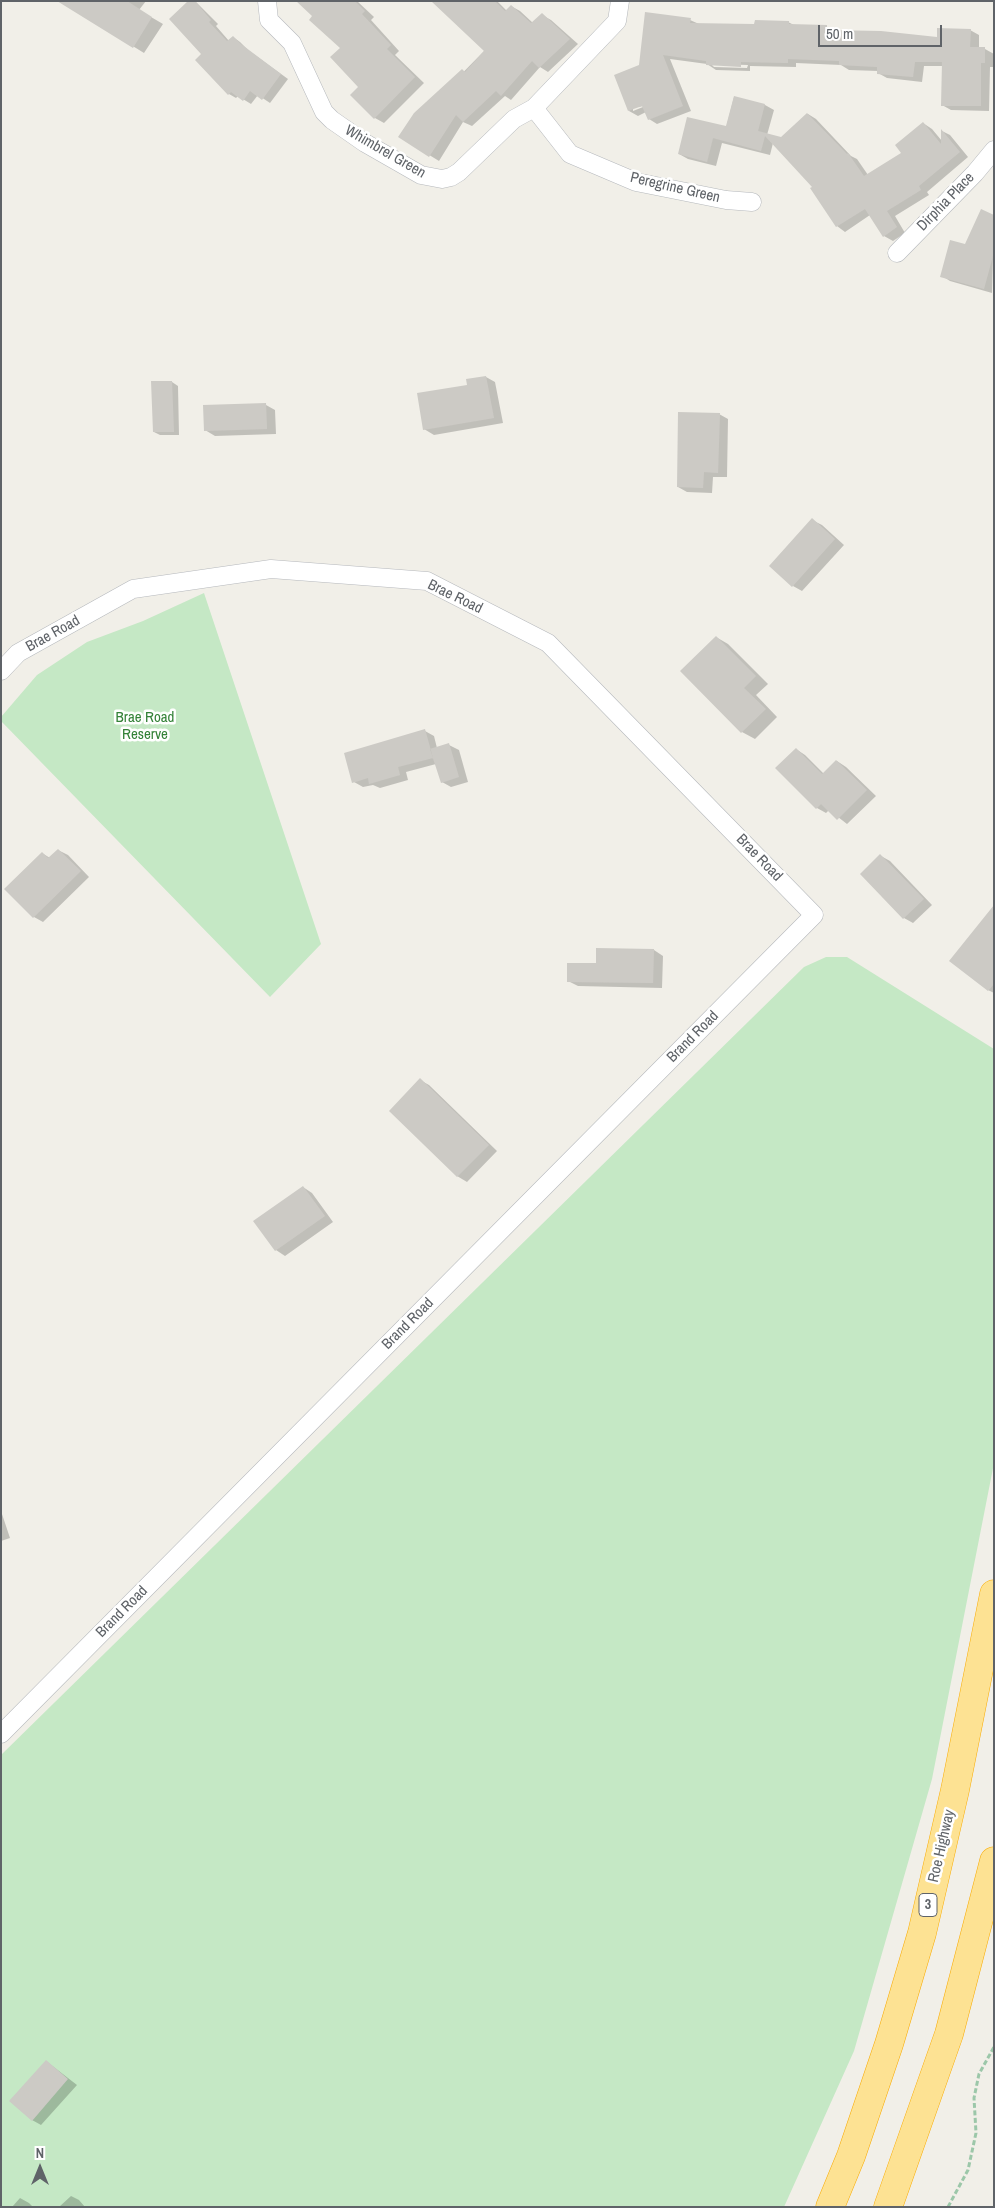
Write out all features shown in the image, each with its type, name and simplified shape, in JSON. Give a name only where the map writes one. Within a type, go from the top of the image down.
[{"type":"highway","name":"Roe Highway","points":[[830,2207],[851,2156],[889,2044],[922,1933],[955,1790],[994,1594]]},
{"type":"highway","points":[[888,2207],[949,2034],[994,1861]]},
{"type":"street","name":"Whimbrel Green","points":[[267,1],[269,20],[292,43],[324,112],[332,120],[365,143],[421,175],[442,179],[451,177],[514,119],[534,108],[617,21],[620,1]]},
{"type":"street","name":"Peregrine Green","points":[[534,108],[570,154],[636,182],[726,200],[752,202]]},
{"type":"street","name":"Dirphia Place","points":[[897,253],[975,173],[994,150]]},
{"type":"street","name":"Brae Road","points":[[1,671],[18,653],[133,589],[271,569],[428,581],[548,643],[814,915]]},
{"type":"street","name":"Brand Road","points":[[1,1734],[814,915]]},
{"type":"path","points":[[948,2207],[968,2170],[976,2133],[974,2098],[979,2074],[994,2047]]},
{"type":"green space","name":"Brae Road Reserve","points":[[204,593],[321,944],[270,997],[1,721],[1,717],[37,675],[87,642],[143,621]]},
{"type":"green space","points":[[826,957],[847,957],[994,1049],[994,1463],[932,1779],[854,2051],[784,2207],[1,2207],[1,1755],[804,967]]},
{"type":"building","points":[[57,1],[127,1],[152,17],[133,48]]},
{"type":"building","points":[[188,1],[195,1],[211,20],[209,22],[227,41],[233,36],[281,74],[262,100],[250,91],[243,101],[231,92],[228,95],[195,60],[201,54],[169,19]]},
{"type":"building","points":[[296,1],[355,1],[365,11],[362,14],[391,45],[387,49],[415,77],[374,119],[350,95],[358,87],[330,57],[340,48],[309,20],[312,16]]},
{"type":"building","points":[[431,1],[495,1],[505,11],[511,5],[531,23],[542,13],[570,39],[539,68],[532,61],[501,96],[496,91],[463,122],[456,115],[429,157],[398,137],[414,113],[462,69],[465,72],[484,51]]},
{"type":"building","points":[[645,12],[691,18],[690,23],[754,24],[755,20],[789,21],[789,24],[827,25],[827,30],[881,31],[937,37],[937,28],[971,29],[970,47],[985,47],[985,63],[981,63],[981,106],[941,106],[942,62],[915,62],[913,77],[877,74],[877,67],[839,65],[839,61],[788,59],[788,63],[741,62],[741,67],[706,65],[706,61],[663,55],[683,106],[648,120],[642,106],[628,111],[614,75],[639,65]]},
{"type":"building","points":[[734,96],[765,104],[758,131],[781,137],[807,113],[848,153],[864,176],[901,153],[895,145],[923,122],[941,144],[941,129],[960,152],[919,186],[921,190],[887,211],[897,227],[883,237],[865,209],[836,227],[810,188],[812,187],[765,136],[761,151],[713,138],[707,162],[678,154],[687,117],[726,126]]},
{"type":"building","points":[[981,209],[994,215],[994,252],[984,289],[940,277],[950,240],[965,244]]},
{"type":"building","points":[[486,376],[494,418],[423,430],[417,393],[467,385],[466,379]]},
{"type":"building","points":[[151,381],[172,381],[174,432],[153,432]]},
{"type":"building","points":[[266,403],[267,429],[204,431],[203,405]]},
{"type":"building","points":[[678,412],[720,413],[718,473],[704,472],[703,488],[677,487]]},
{"type":"building","points":[[812,518],[835,539],[792,587],[769,566]]},
{"type":"building","points":[[716,636],[756,676],[744,688],[766,709],[741,733],[680,671]]},
{"type":"building","points":[[425,729],[433,758],[398,767],[400,775],[369,784],[368,778],[352,783],[344,753]]},
{"type":"building","points":[[449,743],[459,777],[441,783],[430,749]]},
{"type":"building","points":[[796,748],[822,774],[836,760],[867,790],[837,820],[821,804],[816,809],[775,768]]},
{"type":"building","points":[[58,849],[81,871],[33,918],[4,889],[42,852],[48,858]]},
{"type":"building","points":[[880,854],[924,899],[903,919],[860,874]]},
{"type":"building","points":[[994,905],[994,984],[988,991],[949,961]]},
{"type":"building","points":[[596,948],[654,949],[653,983],[567,982],[567,963],[596,963]]},
{"type":"building","points":[[420,1078],[489,1145],[457,1177],[389,1111]]},
{"type":"building","points":[[303,1186],[325,1216],[275,1251],[253,1221]]},
{"type":"building","points":[[46,2060],[68,2079],[32,2121],[9,2101]]}]
